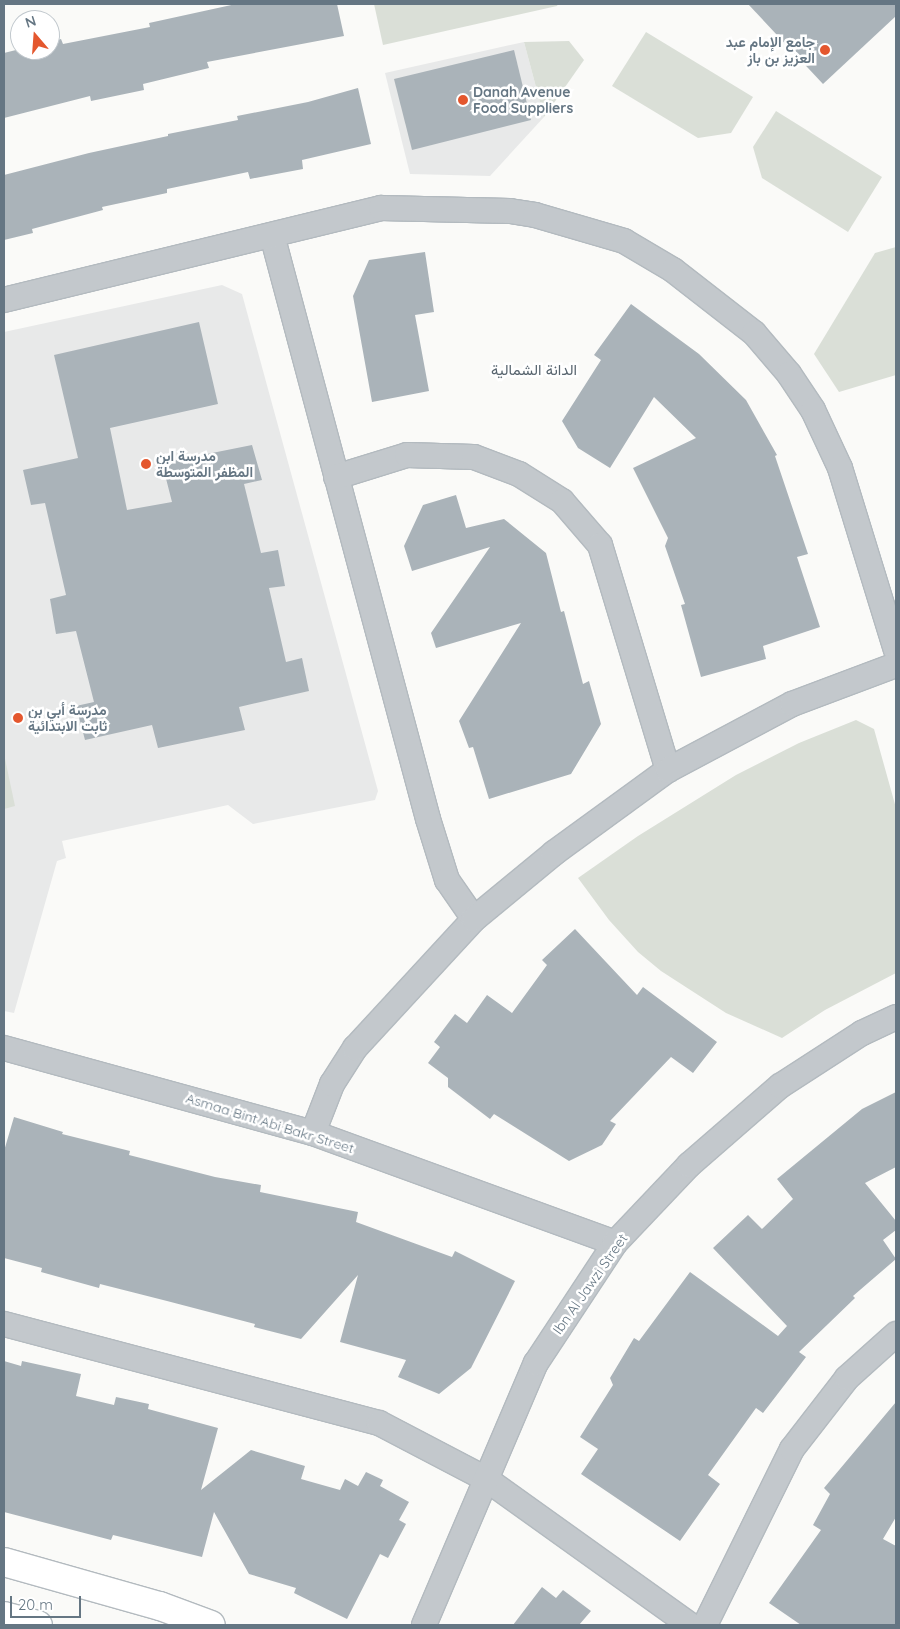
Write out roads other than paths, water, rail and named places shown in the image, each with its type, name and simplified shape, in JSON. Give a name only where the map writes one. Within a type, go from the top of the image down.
[{"type":"street","points":[[4,300],[380,208],[510,211],[535,215],[624,241],[673,270],[754,333],[789,374],[813,410],[840,468],[896,650]]},
{"type":"street","points":[[272,235],[428,819],[447,880],[474,919]]},
{"type":"street","points":[[336,477],[407,455],[474,457],[519,474],[562,502],[600,545],[668,770]]},
{"type":"street","points":[[313,1132],[332,1084],[355,1048],[474,919],[554,853],[668,770],[792,704],[896,665]]},
{"type":"street","name":"Ibn Al Jawzi Street","points":[[424,1625],[536,1364],[615,1243],[689,1165],[780,1086],[862,1033],[896,1018]]},
{"type":"street","name":"Asmaa Bint Abi Bakr Street","points":[[4,1048],[313,1132],[615,1243]]},
{"type":"street","points":[[4,1324],[379,1423],[486,1479],[690,1625]]},
{"type":"street","points":[[705,1625],[792,1449],[846,1378],[896,1334]]},
{"type":"street","points":[[4,1562],[160,1606],[211,1625]]},
{"type":"street","points":[[4,1616],[38,1625]]},
{"type":"place","name":"جامع الإمام عبد العزيز بن باز","points":[[825,50]]},
{"type":"place","name":"Danah Avenue Food Suppliers","points":[[463,100]]},
{"type":"place","name":"مدرسة ابن المظفر المتوسطة","points":[[146,464]]},
{"type":"place","name":"مدرسة أبي بن ثابت الابتدائية","points":[[18,718]]},
{"type":"district","name":"الدانة الشمالية","points":[[534,370]]}]
